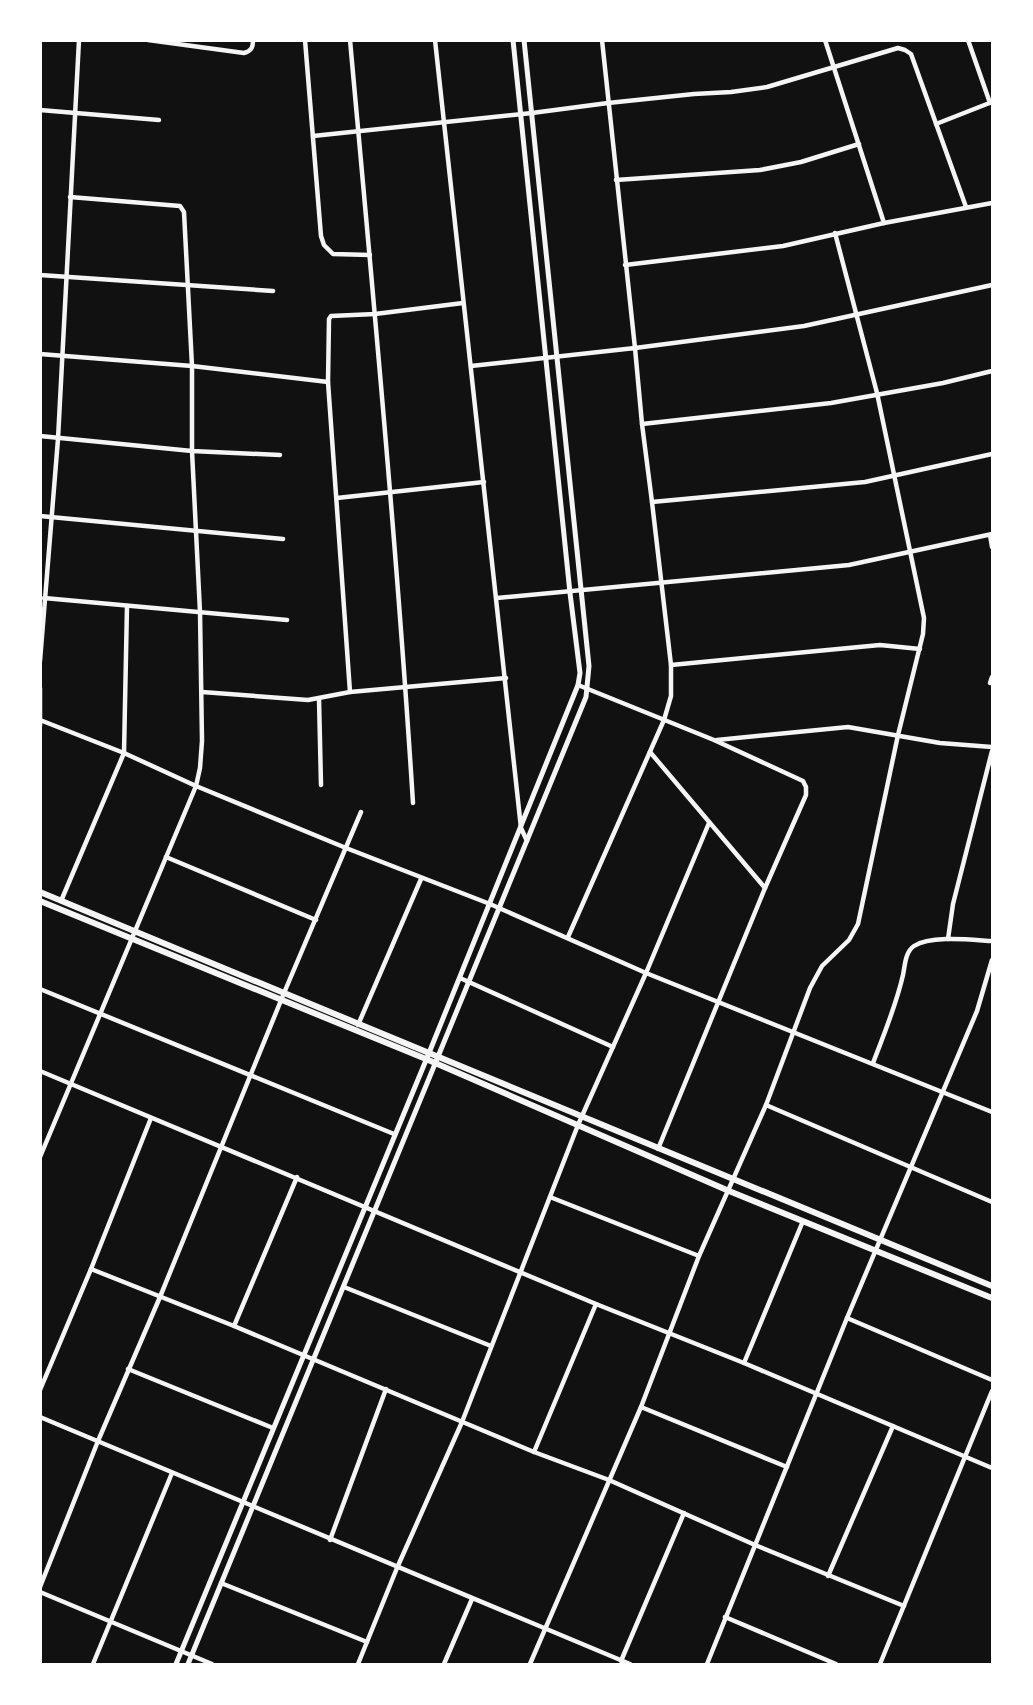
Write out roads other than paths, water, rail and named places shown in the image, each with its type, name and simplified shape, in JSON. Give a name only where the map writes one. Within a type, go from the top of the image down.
[{"type":"main road","points":[[40,892],[284,993],[357,1028]]},
{"type":"main road","points":[[40,901],[282,1001],[427,1056],[438,1056],[658,1149],[803,1221],[993,1298]]},
{"type":"main road","points":[[427,1056],[435,1064],[578,1125],[993,1286]]},
{"type":"street","points":[[40,661],[58,439],[79,40]]},
{"type":"street","points":[[148,40],[244,52],[250,51],[253,47],[253,40]]},
{"type":"street","points":[[305,40],[321,236],[324,245],[333,254],[370,255]]},
{"type":"street","points":[[350,40],[406,688],[413,803]]},
{"type":"street","points":[[435,40],[442,122],[521,828],[527,841]]},
{"type":"street","points":[[176,1665],[460,978],[578,685],[580,673],[513,40]]},
{"type":"street","points":[[188,1665],[586,697],[590,666],[524,40]]},
{"type":"street","points":[[568,938],[664,720],[671,696],[671,665],[642,424],[603,40]]},
{"type":"street","points":[[825,40],[884,223]]},
{"type":"street","points":[[936,124],[991,103],[968,40]]},
{"type":"street","points":[[313,136],[767,87],[898,48],[910,54],[966,207]]},
{"type":"street","points":[[40,111],[159,120]]},
{"type":"street","points":[[616,180],[760,170],[801,162],[859,144]]},
{"type":"street","points":[[40,1157],[196,786],[201,755],[200,612],[192,452],[192,366],[184,212],[180,206],[70,197]]},
{"type":"street","points":[[626,265],[783,246],[835,233],[993,203]]},
{"type":"street","points":[[530,1665],[641,1407],[699,1256],[766,1105],[810,988],[822,966],[849,940],[858,924],[898,735],[920,649],[924,618],[911,553],[877,393],[835,233]]},
{"type":"street","points":[[40,275],[273,291]]},
{"type":"street","points":[[471,366],[804,326],[993,285]]},
{"type":"street","points":[[350,692],[328,382],[331,316],[375,314],[463,303]]},
{"type":"street","points":[[40,354],[192,366],[328,382]]},
{"type":"street","points":[[642,424],[831,403],[943,383],[993,371]]},
{"type":"street","points":[[40,436],[192,452],[280,455]]},
{"type":"street","points":[[652,502],[865,482],[993,454]]},
{"type":"street","points":[[337,498],[484,482]]},
{"type":"street","points":[[40,516],[284,539]]},
{"type":"street","points":[[497,598],[570,593],[849,565],[991,534],[993,546]]},
{"type":"street","points":[[44,598],[287,620]]},
{"type":"street","points":[[61,901],[124,753],[127,606]]},
{"type":"street","points":[[671,665],[880,645],[920,649]]},
{"type":"street","points":[[990,683],[993,677]]},
{"type":"street","points":[[202,692],[296,700],[319,699],[350,692],[506,678]]},
{"type":"street","points":[[578,685],[714,740],[803,781],[806,787],[806,795],[765,888],[658,1149]]},
{"type":"street","points":[[40,688],[41,722],[124,753],[196,786],[421,879],[490,904],[646,973],[993,1112]]},
{"type":"street","points":[[319,699],[321,785]]},
{"type":"street","points":[[714,740],[848,727],[940,743],[993,747]]},
{"type":"street","points":[[948,939],[953,904],[993,751]]},
{"type":"street","points":[[650,752],[765,888]]},
{"type":"street","points":[[40,1587],[98,1441],[361,812]]},
{"type":"street","points":[[358,1665],[397,1568],[462,1422],[578,1125],[614,1047],[709,823]]},
{"type":"street","points":[[166,857],[316,920]]},
{"type":"street","points":[[357,1028],[421,879]]},
{"type":"street","points":[[873,1063],[897,998],[907,956],[912,947],[948,939],[993,941]]},
{"type":"street","points":[[707,1665],[846,1318],[977,1011],[993,960]]},
{"type":"street","points":[[460,978],[614,1047]]},
{"type":"street","points":[[40,989],[394,1134]]},
{"type":"street","points":[[40,1071],[993,1468]]},
{"type":"street","points":[[766,1105],[993,1202]]},
{"type":"street","points":[[40,1390],[151,1118]]},
{"type":"street","points":[[234,1326],[297,1177]]},
{"type":"street","points":[[550,1197],[699,1256]]},
{"type":"street","points":[[744,1363],[803,1221]]},
{"type":"street","points":[[91,1269],[234,1326],[534,1452],[609,1480],[755,1545],[904,1606]]},
{"type":"street","points":[[344,1287],[491,1346]]},
{"type":"street","points":[[534,1452],[596,1304]]},
{"type":"street","points":[[846,1318],[993,1380]]},
{"type":"street","points":[[128,1369],[273,1428]]},
{"type":"street","points":[[330,1540],[386,1389]]},
{"type":"street","points":[[880,1665],[993,1391]]},
{"type":"street","points":[[641,1407],[787,1467]]},
{"type":"street","points":[[40,1417],[630,1665]]},
{"type":"street","points":[[828,1576],[893,1426]]},
{"type":"street","points":[[93,1665],[172,1473]]},
{"type":"street","points":[[621,1661],[684,1514]]},
{"type":"street","points":[[221,1583],[368,1642]]},
{"type":"street","points":[[40,1592],[212,1665]]},
{"type":"street","points":[[444,1665],[472,1599]]},
{"type":"street","points":[[725,1617],[836,1664]]}]
